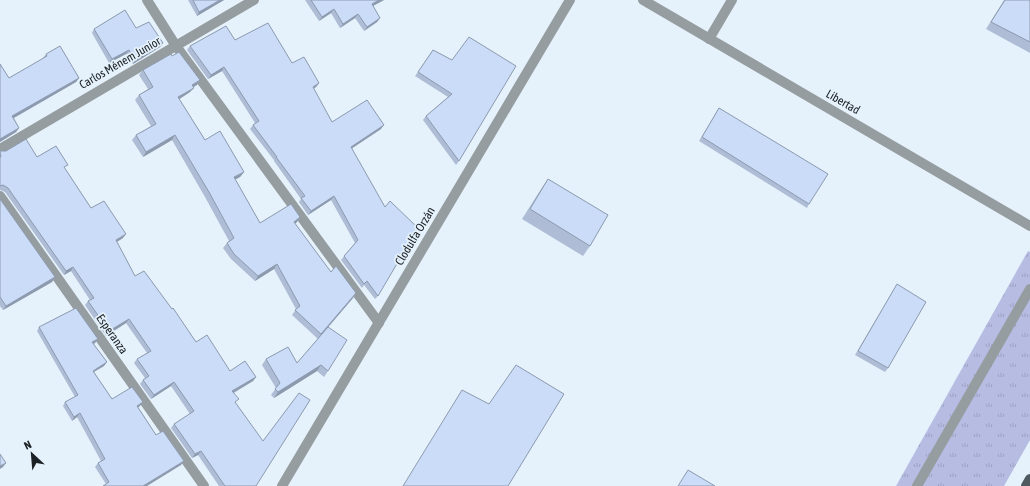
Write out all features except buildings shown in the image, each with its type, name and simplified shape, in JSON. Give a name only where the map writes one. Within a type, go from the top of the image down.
[{"type":"main road","points":[[1026,486],[1030,479]]},
{"type":"street","points":[[147,0],[176,46],[379,323]]},
{"type":"street","name":"Carlos Ménem Junior","points":[[0,149],[254,0]]},
{"type":"street","name":"Clodulfa Orzán","points":[[282,486],[570,0]]},
{"type":"street","name":"Libertad","points":[[643,0],[1030,226]]},
{"type":"street","points":[[709,39],[732,0]]},
{"type":"street","name":"Esperanza","points":[[0,196],[204,486]]},
{"type":"street","points":[[917,486],[1030,289]]},
{"type":"green space","points":[[1028,251],[1030,252],[1030,440],[1004,486],[896,486]]}]
